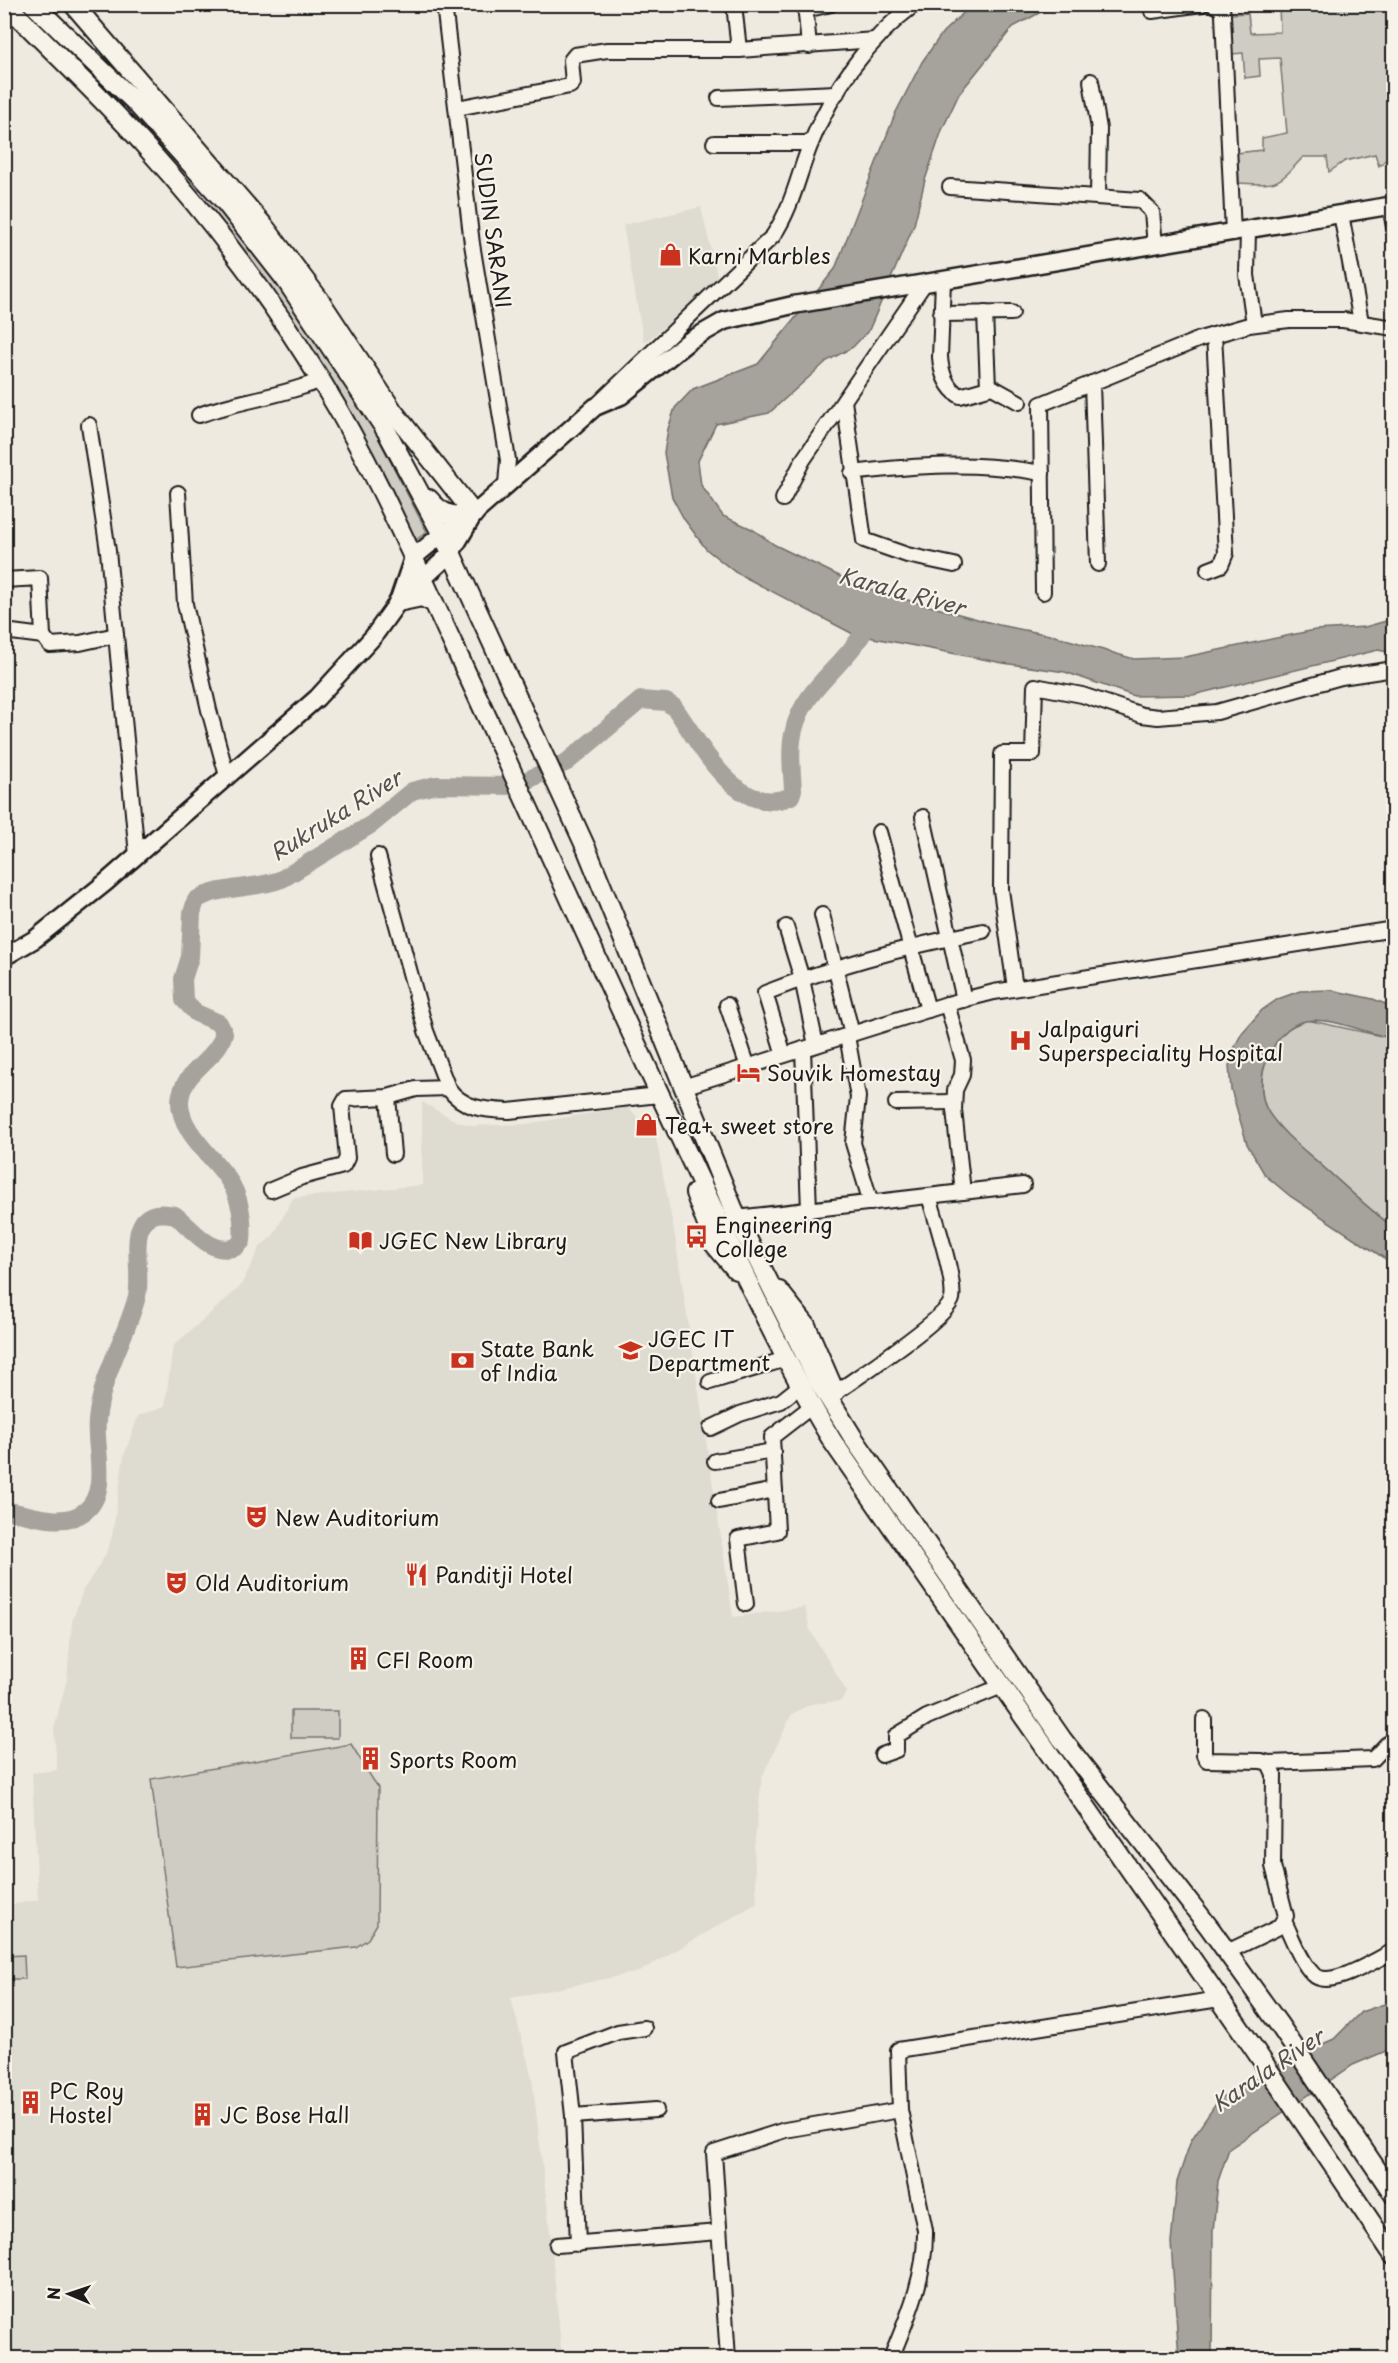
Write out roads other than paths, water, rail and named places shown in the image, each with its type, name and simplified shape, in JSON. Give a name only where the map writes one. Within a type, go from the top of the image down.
[{"type":"highway","points":[[6,4],[123,121],[199,209],[267,299],[321,380],[353,435],[424,580],[686,1152],[757,1280],[847,1427],[1062,1738],[1173,1879],[1227,1952],[1394,2195]]},
{"type":"highway","points":[[33,4],[134,101],[195,168],[285,279],[350,375],[417,487],[442,534],[573,821],[737,1218],[786,1359],[800,1386],[1002,1686],[1255,2050],[1394,2256]]},
{"type":"highway","points":[[73,4],[264,225],[318,299],[393,411],[474,514],[456,517],[446,514],[417,487]]},
{"type":"highway","points":[[398,602],[422,597],[434,603]]},
{"type":"highway","points":[[659,1095],[684,1087]]},
{"type":"highway","points":[[757,1280],[789,1301],[806,1325],[847,1427]]},
{"type":"main road","points":[[398,602],[413,558],[442,534],[474,514],[595,407],[621,396],[678,348],[715,325],[742,315],[793,305],[1392,206]]},
{"type":"main road","points":[[4,957],[35,939],[137,855],[317,698],[373,637],[398,602],[451,553],[474,514]]},
{"type":"street","name":"SUDIN SARANI","points":[[444,4],[472,244],[508,460],[506,484]]},
{"type":"street","points":[[734,4],[739,50]]},
{"type":"street","points":[[809,46],[805,7],[831,4]]},
{"type":"street","points":[[595,407],[773,236],[792,203],[811,143],[837,93],[896,10],[915,4]]},
{"type":"street","points":[[1152,10],[1202,4]]},
{"type":"street","points":[[1214,4],[1222,9],[1223,15],[1240,232],[1254,324]]},
{"type":"street","points":[[457,108],[570,86],[573,83],[571,60],[575,55],[607,50],[739,50],[875,40]]},
{"type":"street","points":[[1091,81],[1099,129],[1098,197]]},
{"type":"street","points":[[719,98],[837,93]]},
{"type":"street","points":[[714,143],[811,143]]},
{"type":"street","points":[[950,186],[1134,199],[1145,203],[1152,212],[1155,244]]},
{"type":"street","points":[[1392,206],[1394,227]]},
{"type":"street","points":[[1341,214],[1361,322]]},
{"type":"street","points":[[943,281],[940,357],[949,385],[960,396],[988,387],[997,389],[1019,402]]},
{"type":"street","points":[[783,499],[802,460],[924,284]]},
{"type":"street","points":[[986,313],[988,387]]},
{"type":"street","points":[[941,314],[1012,313]]},
{"type":"street","points":[[1043,592],[1040,405],[1214,335],[1254,324],[1312,319],[1394,327]]},
{"type":"street","points":[[1208,570],[1221,565],[1226,553],[1214,335]]},
{"type":"street","points":[[199,415],[231,403],[297,390],[321,380]]},
{"type":"street","points":[[1092,383],[1098,564]]},
{"type":"street","points":[[844,401],[861,535],[866,543],[954,565]]},
{"type":"street","points":[[89,425],[108,551],[137,855]]},
{"type":"street","points":[[508,460],[526,466]]},
{"type":"street","points":[[852,473],[951,464],[985,464],[1042,473]]},
{"type":"street","points":[[178,493],[186,604],[209,710],[228,776]]},
{"type":"street","points":[[4,580],[40,578],[43,636],[47,643],[54,646],[116,635]]},
{"type":"street","points":[[4,631],[43,636]]},
{"type":"street","points":[[1015,988],[1001,890],[1002,754],[1033,754],[1035,686],[1082,695],[1142,715],[1158,717],[1217,712],[1341,678],[1394,669]]},
{"type":"street","points":[[923,817],[964,1000]]},
{"type":"street","points":[[879,832],[928,1010]]},
{"type":"street","points":[[378,856],[422,1020],[448,1088],[459,1102],[488,1110],[508,1111],[659,1095]]},
{"type":"street","points":[[822,915],[836,968],[858,1097],[853,1143],[871,1203]]},
{"type":"street","points":[[786,927],[802,979],[810,1047],[808,1210]]},
{"type":"street","points":[[684,1087],[947,1004],[1015,988],[1394,929]]},
{"type":"street","points":[[784,1055],[765,993],[836,968],[911,946],[983,931]]},
{"type":"street","points":[[947,1004],[963,1068],[955,1090],[954,1102],[963,1192]]},
{"type":"street","points":[[727,1005],[748,1067]]},
{"type":"street","points":[[271,1190],[295,1180],[343,1166],[347,1158],[343,1103],[346,1100],[388,1097],[416,1089],[448,1088]]},
{"type":"street","points":[[388,1097],[393,1154]]},
{"type":"street","points":[[896,1103],[954,1102]]},
{"type":"street","points":[[737,1218],[1023,1185]]},
{"type":"street","points":[[835,1394],[895,1349],[915,1337],[949,1307],[952,1298],[951,1282],[929,1196]]},
{"type":"street","points":[[710,1382],[786,1359]]},
{"type":"street","points":[[711,1428],[740,1414],[781,1401],[800,1386]]},
{"type":"street","points":[[746,1604],[738,1539],[777,1531],[772,1437],[812,1406]]},
{"type":"street","points":[[715,1461],[773,1451]]},
{"type":"street","points":[[719,1501],[775,1490]]},
{"type":"street","points":[[882,1755],[896,1750],[896,1736],[927,1717],[1002,1686]]},
{"type":"street","points":[[1204,1719],[1204,1755],[1207,1760],[1269,1763],[1373,1759],[1387,1744],[1394,1741]]},
{"type":"street","points":[[1269,1763],[1274,1774],[1276,1822],[1274,1866],[1284,1907],[1284,1921],[1312,1974],[1323,1980],[1341,1977],[1394,1951]]},
{"type":"street","points":[[1227,1952],[1279,1927],[1284,1921]]},
{"type":"street","points":[[891,2358],[917,2290],[925,2245],[925,2230],[900,2110],[897,2050],[1219,1999]]},
{"type":"street","points":[[578,2244],[573,2116],[566,2052],[618,2032],[644,2028]]},
{"type":"street","points":[[573,2116],[656,2110]]},
{"type":"street","points":[[728,2358],[714,2153],[785,2130],[900,2110]]},
{"type":"street","points":[[557,2245],[719,2232]]},
{"type":"waterway","name":"Rukruka River","points":[[4,1510],[45,1518],[66,1519],[84,1512],[97,1493],[100,1469],[97,1432],[99,1405],[108,1374],[136,1300],[138,1242],[140,1229],[146,1219],[157,1214],[175,1215],[202,1240],[218,1248],[236,1247],[242,1241],[240,1208],[236,1193],[222,1170],[191,1133],[181,1112],[182,1090],[193,1073],[220,1043],[224,1033],[219,1023],[196,1013],[184,1000],[183,979],[190,957],[192,913],[196,900],[216,892],[261,885],[282,879],[372,824],[412,791],[436,785],[514,786],[567,762],[641,700],[666,702],[674,707],[708,757],[737,788],[753,797],[771,801],[791,796],[793,790],[792,745],[798,717],[811,695],[856,643],[873,616]]},
{"type":"place","name":"Karni Marbles","points":[[670,255]]},
{"type":"place","name":"Jalpaiguri Superspeciality Hospital","points":[[1020,1040]]},
{"type":"place","name":"Souvik Homestay","points":[[749,1072]]},
{"type":"place","name":"Tea+ sweet store","points":[[647,1125]]},
{"type":"place","name":"Engineering College","points":[[697,1236]]},
{"type":"place","name":"JGEC New Library","points":[[361,1240]]},
{"type":"place","name":"JGEC IT Department","points":[[630,1350]]},
{"type":"place","name":"State Bank of India","points":[[462,1360]]},
{"type":"place","name":"New Auditorium","points":[[257,1517]]},
{"type":"place","name":"Panditji Hotel","points":[[417,1574]]},
{"type":"place","name":"Old Auditorium","points":[[177,1582]]},
{"type":"place","name":"CFI Room","points":[[358,1659]]},
{"type":"place","name":"Sports Room","points":[[371,1759]]},
{"type":"place","name":"PC Roy Hostel","points":[[31,2102]]},
{"type":"place","name":"JC Bose Hall","points":[[202,2114]]},
{"type":"water label","name":"Karala River","points":[[902,590]]},
{"type":"water label","name":"Karala River","points":[[1267,2069]]}]
